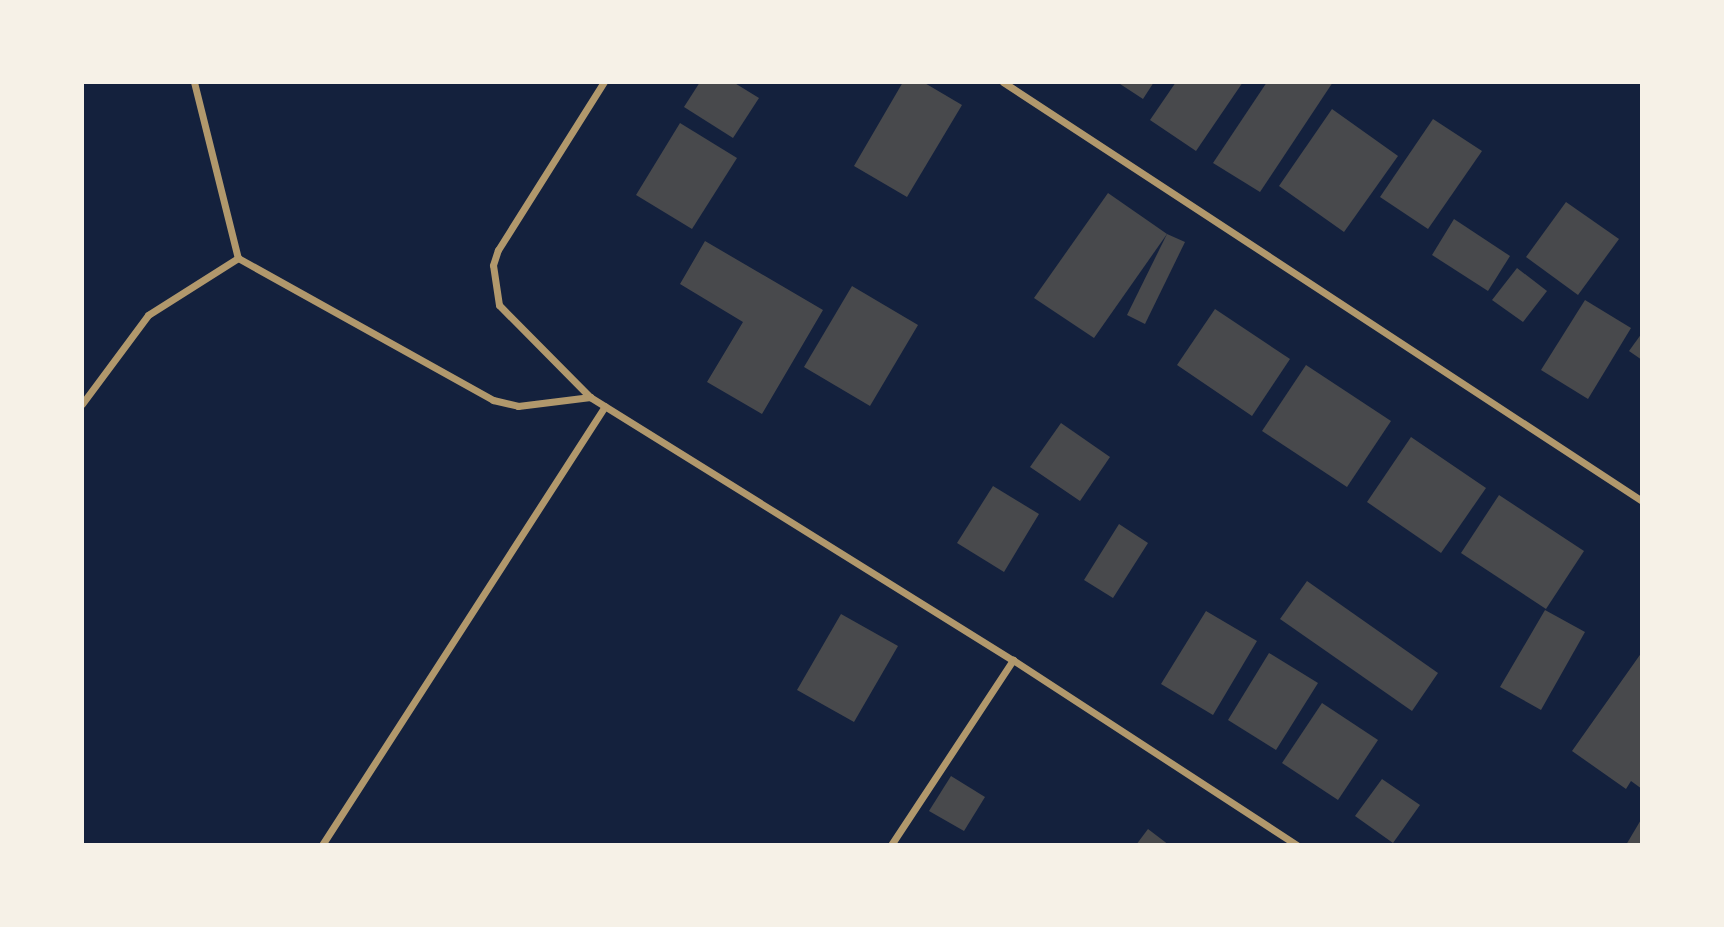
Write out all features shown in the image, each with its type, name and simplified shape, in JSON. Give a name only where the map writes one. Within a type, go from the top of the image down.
[{"type":"street","points":[[194,82],[238,258],[493,400],[518,406],[590,397]]},
{"type":"street","points":[[604,82],[498,250],[493,265],[499,305],[590,397],[1013,660],[1297,845]]},
{"type":"street","points":[[1003,82],[1642,502]]},
{"type":"street","points":[[82,404],[148,315],[238,258]]},
{"type":"street","points":[[322,845],[605,406]]},
{"type":"street","points":[[891,845],[1013,660]]},
{"type":"building","points":[[700,82],[733,82],[759,98],[733,138],[684,107]]},
{"type":"building","points":[[903,82],[923,82],[962,105],[907,197],[854,166]]},
{"type":"building","points":[[1117,82],[1154,82],[1143,99]]},
{"type":"building","points":[[1176,82],[1243,82],[1196,151],[1150,120]]},
{"type":"building","points":[[1267,82],[1333,82],[1260,192],[1213,163]]},
{"type":"building","points":[[1332,109],[1398,156],[1344,232],[1279,186]]},
{"type":"building","points":[[1433,119],[1482,151],[1428,229],[1380,197]]},
{"type":"building","points":[[680,123],[737,158],[692,229],[636,195]]},
{"type":"building","points":[[1108,193],[1167,234],[1094,338],[1034,298]]},
{"type":"building","points":[[1566,202],[1619,239],[1578,295],[1526,257]]},
{"type":"building","points":[[1454,219],[1510,256],[1488,291],[1432,255]]},
{"type":"building","points":[[1167,234],[1185,242],[1145,324],[1127,315]]},
{"type":"building","points":[[705,241],[823,310],[762,414],[707,382],[743,322],[680,284]]},
{"type":"building","points":[[1517,268],[1547,291],[1523,322],[1492,300]]},
{"type":"building","points":[[852,286],[918,325],[870,406],[804,367]]},
{"type":"building","points":[[1585,300],[1631,328],[1588,399],[1541,370]]},
{"type":"building","points":[[1215,309],[1290,359],[1252,416],[1177,365]]},
{"type":"building","points":[[1642,333],[1642,360],[1629,351]]},
{"type":"building","points":[[1306,365],[1391,421],[1347,487],[1262,431]]},
{"type":"building","points":[[1061,423],[1110,457],[1080,501],[1030,467]]},
{"type":"building","points":[[1411,437],[1486,488],[1441,553],[1367,502]]},
{"type":"building","points":[[993,486],[1039,514],[1004,572],[957,543]]},
{"type":"building","points":[[1499,495],[1584,551],[1546,609],[1461,553]]},
{"type":"building","points":[[1119,524],[1148,543],[1113,598],[1084,580]]},
{"type":"building","points":[[1307,581],[1438,673],[1412,711],[1280,619]]},
{"type":"building","points":[[1545,610],[1585,632],[1541,710],[1500,687]]},
{"type":"building","points":[[1206,611],[1257,641],[1213,715],[1161,684]]},
{"type":"building","points":[[841,614],[898,646],[854,722],[797,690]]},
{"type":"building","points":[[1642,652],[1642,789],[1631,781],[1626,789],[1572,751]]},
{"type":"building","points":[[1269,653],[1318,683],[1276,750],[1228,720]]},
{"type":"building","points":[[1322,703],[1378,740],[1338,800],[1282,763]]},
{"type":"building","points":[[951,776],[985,797],[964,831],[929,811]]},
{"type":"building","points":[[1382,779],[1420,805],[1393,843],[1355,816]]},
{"type":"building","points":[[1642,818],[1642,845],[1626,845]]},
{"type":"building","points":[[1148,829],[1169,845],[1136,845]]}]
